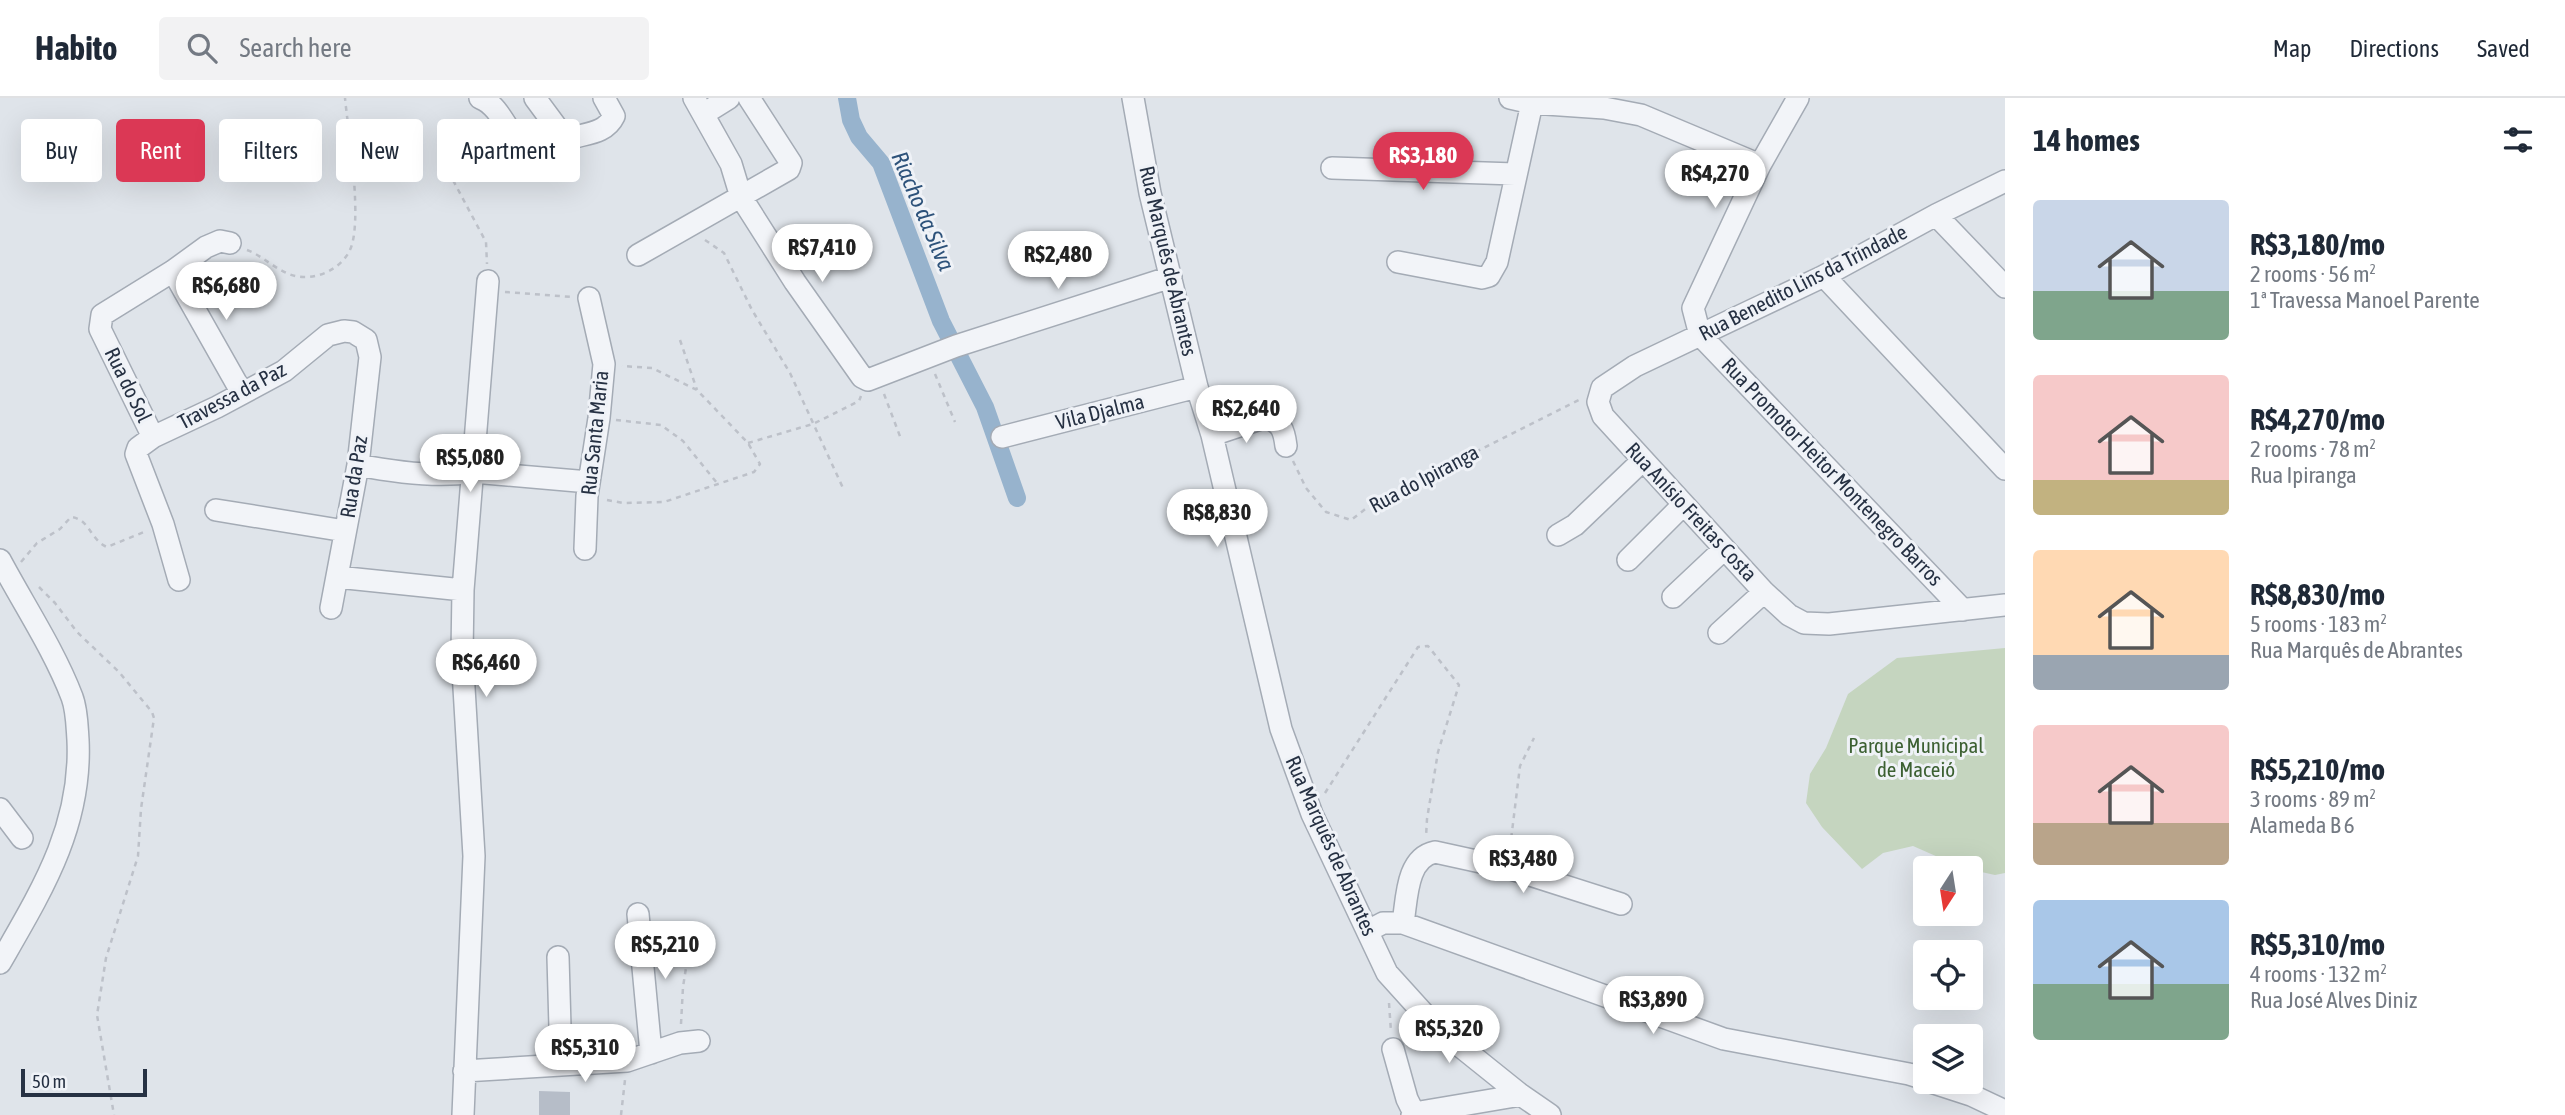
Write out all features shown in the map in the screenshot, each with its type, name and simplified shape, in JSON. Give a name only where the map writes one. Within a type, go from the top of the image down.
[{"type":"street","points":[[480,98],[489,101],[501,119]]},
{"type":"street","points":[[535,98],[550,119]]},
{"type":"street","points":[[580,136],[597,132],[611,123],[614,116],[604,98]]},
{"type":"street","points":[[729,98],[700,105],[732,164],[741,197],[795,282],[862,377],[873,379],[940,352],[1171,277]]},
{"type":"street","points":[[638,255],[789,169],[791,163],[749,98]]},
{"type":"street","name":"Rua Marquês de Abrantes","points":[[1133,98],[1150,193],[1197,387],[1212,435],[1281,729],[1312,814],[1387,973],[1435,1026],[1550,1115]]},
{"type":"street","points":[[1510,98],[1532,103],[1606,103],[1641,115],[1760,166]]},
{"type":"street","points":[[1700,335],[1693,308],[1760,166],[1798,98]]},
{"type":"street","points":[[1398,262],[1482,278],[1489,276],[1497,262],[1532,103]]},
{"type":"street","points":[[1332,167],[1515,174]]},
{"type":"street","name":"Rua Benedito Lins da Trindade","points":[[1602,388],[1636,366],[1824,276],[2005,181]]},
{"type":"street","points":[[1936,215],[2005,287]]},
{"type":"street","points":[[230,243],[220,241],[206,247],[173,271],[242,393]]},
{"type":"street","name":"Rua do Sol","points":[[153,437],[99,325],[102,315],[173,271]]},
{"type":"street","points":[[1824,276],[2005,469]]},
{"type":"street","points":[[463,1115],[474,856],[462,654],[463,590],[488,281]]},
{"type":"street","name":"Rua Santa Maria","points":[[585,549],[588,489],[600,418],[604,365],[589,298]]},
{"type":"street","name":"Travessa da Paz","points":[[163,524],[136,454],[138,448],[153,437],[284,371],[311,348],[336,332],[353,332],[369,345]]},
{"type":"street","name":"Rua Promotor Heitor Montenegro Barros","points":[[1700,335],[1963,610]]},
{"type":"street","name":"Rua da Paz","points":[[331,608],[358,465],[369,345]]},
{"type":"street","name":"Vila Djalma","points":[[1002,437],[1197,387]]},
{"type":"street","name":"Rua Anísio Freitas Costa","points":[[1602,388],[1598,402],[1603,416],[1764,592],[1789,615],[1804,623],[1829,624],[1963,610]]},
{"type":"street","points":[[1212,435],[1266,417],[1278,422],[1284,431],[1286,446]]},
{"type":"street","points":[[1558,535],[1575,525],[1643,460]]},
{"type":"street","points":[[358,465],[384,470],[446,474],[474,472],[588,489]]},
{"type":"street","points":[[1628,560],[1683,505]]},
{"type":"street","points":[[216,510],[345,531]]},
{"type":"street","points":[[163,524],[179,580]]},
{"type":"street","points":[[1673,597],[1724,549]]},
{"type":"street","points":[[0,963],[59,853],[68,827],[79,768],[73,699],[4,568]]},
{"type":"street","points":[[337,577],[463,590]]},
{"type":"street","points":[[1719,633],[1764,592]]},
{"type":"street","points":[[1963,610],[2005,605]]},
{"type":"street","points":[[0,809],[22,838]]},
{"type":"street","points":[[1403,923],[1417,861],[1426,854],[1435,852],[1508,868],[1620,904]]},
{"type":"street","points":[[638,914],[651,1053]]},
{"type":"street","points":[[1367,931],[1383,923],[1403,923],[1724,1039],[1913,1075]]},
{"type":"street","points":[[558,957],[561,1063]]},
{"type":"street","points":[[464,1071],[628,1061],[689,1042]]},
{"type":"street","points":[[1393,1049],[1413,1114],[1521,1095]]},
{"type":"street","points":[[1968,1094],[2005,1111]]},
{"type":"path","points":[[230,243],[252,252],[288,274],[304,278],[332,271],[349,251],[356,222],[345,98]]},
{"type":"path","points":[[454,182],[486,242],[488,281],[500,291],[523,295],[589,298]]},
{"type":"path","points":[[694,222],[706,242],[724,253],[752,310],[790,373],[843,488]]},
{"type":"path","points":[[680,340],[697,390]]},
{"type":"path","points":[[940,352],[955,422]]},
{"type":"path","points":[[588,489],[623,503],[664,502],[717,482],[754,472],[760,464],[748,443],[697,390],[652,368],[604,365]]},
{"type":"path","points":[[748,443],[813,424],[859,401],[873,379]]},
{"type":"path","points":[[873,379],[901,439]]},
{"type":"path","name":"Rua do Ipiranga","points":[[1286,446],[1306,488],[1326,512],[1351,520],[1372,504],[1602,388]]},
{"type":"path","points":[[600,418],[661,425],[683,441],[717,482]]},
{"type":"path","points":[[4,568],[60,529],[71,517],[85,523],[95,540],[107,547],[163,524]]},
{"type":"path","points":[[35,585],[55,603],[77,632],[119,672],[154,718],[141,809],[138,856],[106,958],[97,1015],[114,1115]]},
{"type":"path","points":[[1334,776],[1419,647],[1428,646],[1459,685],[1438,752],[1427,819],[1426,854]]},
{"type":"path","points":[[1508,868],[1520,765],[1534,738]]},
{"type":"path","points":[[689,1042],[683,987],[693,923]]},
{"type":"path","points":[[1387,973],[1393,1049]]},
{"type":"path","points":[[621,1115],[628,1061]]},
{"type":"green space","name":"Parque Municipal de Maceió","points":[[2005,648],[2005,873],[1995,875],[1983,872],[1983,856],[1936,856],[1913,846],[1883,853],[1862,869],[1822,827],[1806,803],[1810,774],[1826,748],[1848,694],[1897,658]]},
{"type":"building","points":[[539,1091],[570,1092],[570,1115],[539,1115]]},
{"type":"waterway","name":"Riacho da Silva","points":[[847,98],[851,120],[859,137],[881,163],[941,321],[985,407],[1017,498]]}]
